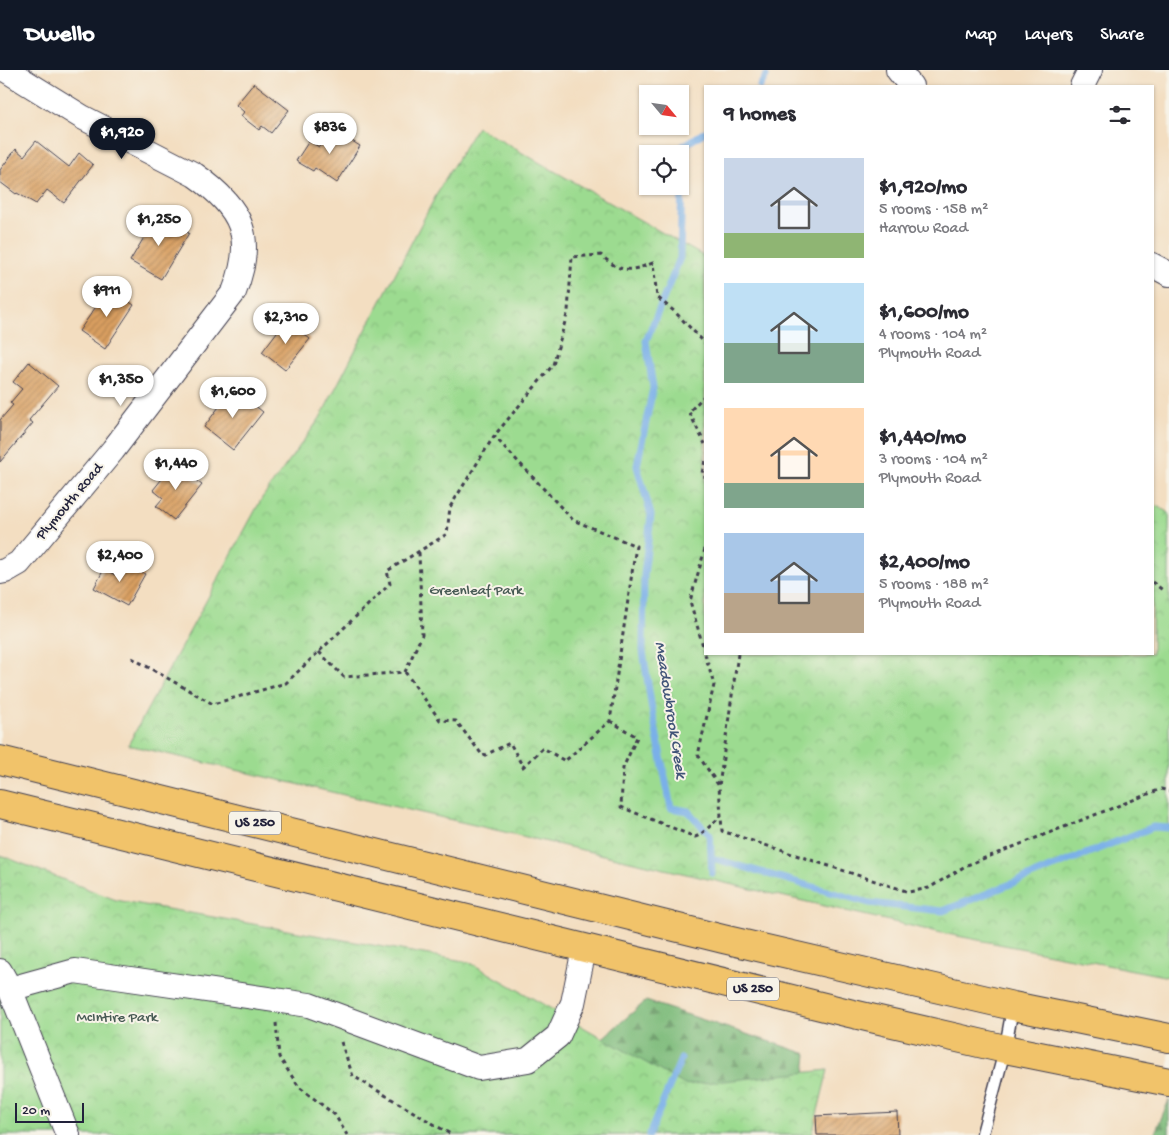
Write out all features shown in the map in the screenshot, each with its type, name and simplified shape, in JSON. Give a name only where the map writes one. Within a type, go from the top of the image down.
[{"type":"highway","name":"US 250","points":[[0,760],[724,940],[1013,1006],[1169,1038]]},
{"type":"highway","name":"US 250","points":[[0,804],[584,949],[1005,1049],[1169,1082]]},
{"type":"street","name":"Plymouth Road","points":[[0,572],[5,572],[19,563],[113,450],[234,292],[242,272],[245,250],[242,227],[229,205],[211,187],[195,175],[82,118],[6,70]]},
{"type":"street","points":[[898,70],[910,85]]},
{"type":"street","points":[[1082,85],[1090,70]]},
{"type":"street","points":[[1154,266],[1169,274]]},
{"type":"street","points":[[68,1135],[5,980],[75,971],[309,1005],[479,1068],[528,1060],[558,1036],[573,1003],[584,949]]},
{"type":"lane","points":[[982,1135],[1005,1049],[1013,1006]]},
{"type":"path","points":[[132,658],[213,704],[286,683],[390,584],[387,571],[447,534],[450,507],[494,436],[553,365],[568,311],[572,256],[600,255],[614,266],[634,270],[653,263],[657,297],[675,312],[704,342]]},
{"type":"path","points":[[704,396],[689,412],[704,442]]},
{"type":"path","points":[[406,672],[440,720],[456,720],[483,756],[510,743],[523,767],[543,748],[565,761],[610,721],[636,546],[573,520],[494,436]]},
{"type":"path","points":[[406,672],[422,635],[419,552]]},
{"type":"path","points":[[704,552],[690,601],[704,650]]},
{"type":"path","points":[[1154,584],[1164,591]]},
{"type":"path","points":[[319,652],[344,677],[406,672]]},
{"type":"path","points":[[705,655],[714,685],[698,756],[719,786]]},
{"type":"path","points":[[738,655],[719,786],[722,831],[909,892],[930,888],[967,865],[1161,789],[1169,790]]},
{"type":"path","points":[[610,721],[637,737],[623,768],[621,808],[695,837],[699,836],[721,816]]},
{"type":"path","points":[[276,1022],[280,1057],[299,1088],[335,1115],[347,1135]]},
{"type":"path","points":[[338,1033],[353,1076],[452,1135]]},
{"type":"green space","name":"Greenleaf Park","points":[[477,127],[704,256],[704,655],[1154,655],[1154,505],[1169,513],[1169,977],[937,932],[128,745],[262,498],[320,418],[442,184]]},
{"type":"green space","name":"McIntire Park","points":[[0,855],[116,900],[469,962],[685,1085],[828,1070],[812,1135],[0,1135]]},
{"type":"green space","points":[[646,1001],[807,1054],[799,1135],[343,1135],[592,1047]]},
{"type":"green space","points":[[1169,1100],[1169,1135],[1154,1135]]},
{"type":"building","points":[[254,83],[289,110],[271,133],[262,126],[259,130],[241,116],[244,112],[236,105]]},
{"type":"building","points":[[331,128],[360,146],[337,183],[315,168],[313,171],[296,161],[309,141],[319,147]]},
{"type":"building","points":[[36,141],[69,167],[79,153],[93,165],[64,203],[47,190],[36,204],[16,194],[0,182],[0,170],[16,149],[24,156]]},
{"type":"building","points":[[158,214],[189,233],[161,279],[130,261]]},
{"type":"building","points":[[109,288],[134,305],[105,349],[79,331]]},
{"type":"building","points":[[286,320],[310,339],[285,370],[262,352]]},
{"type":"building","points":[[29,362],[58,386],[29,420],[33,423],[0,462],[0,420],[13,405],[10,403],[22,389],[13,382]]},
{"type":"building","points":[[233,388],[263,412],[233,450],[204,427]]},
{"type":"building","points":[[174,464],[202,485],[174,520],[156,506],[163,498],[153,490]]},
{"type":"building","points":[[122,562],[145,574],[127,606],[94,588],[104,569],[115,575]]},
{"type":"building","points":[[897,1112],[898,1135],[817,1135],[816,1116]]},
{"type":"waterway","name":"Meadowbrook Creek","points":[[761,85],[766,76]]},
{"type":"waterway","name":"Meadowbrook Creek","points":[[704,133],[683,146],[680,258],[646,341],[653,388],[637,466],[651,515],[644,575],[643,651],[652,710],[671,808],[688,811],[710,835],[712,873]]},
{"type":"waterway","points":[[712,858],[869,903],[943,911],[1153,827],[1169,828]]},
{"type":"waterway","name":"Meadowbrook Creek","points":[[649,1135],[681,1059]]}]
